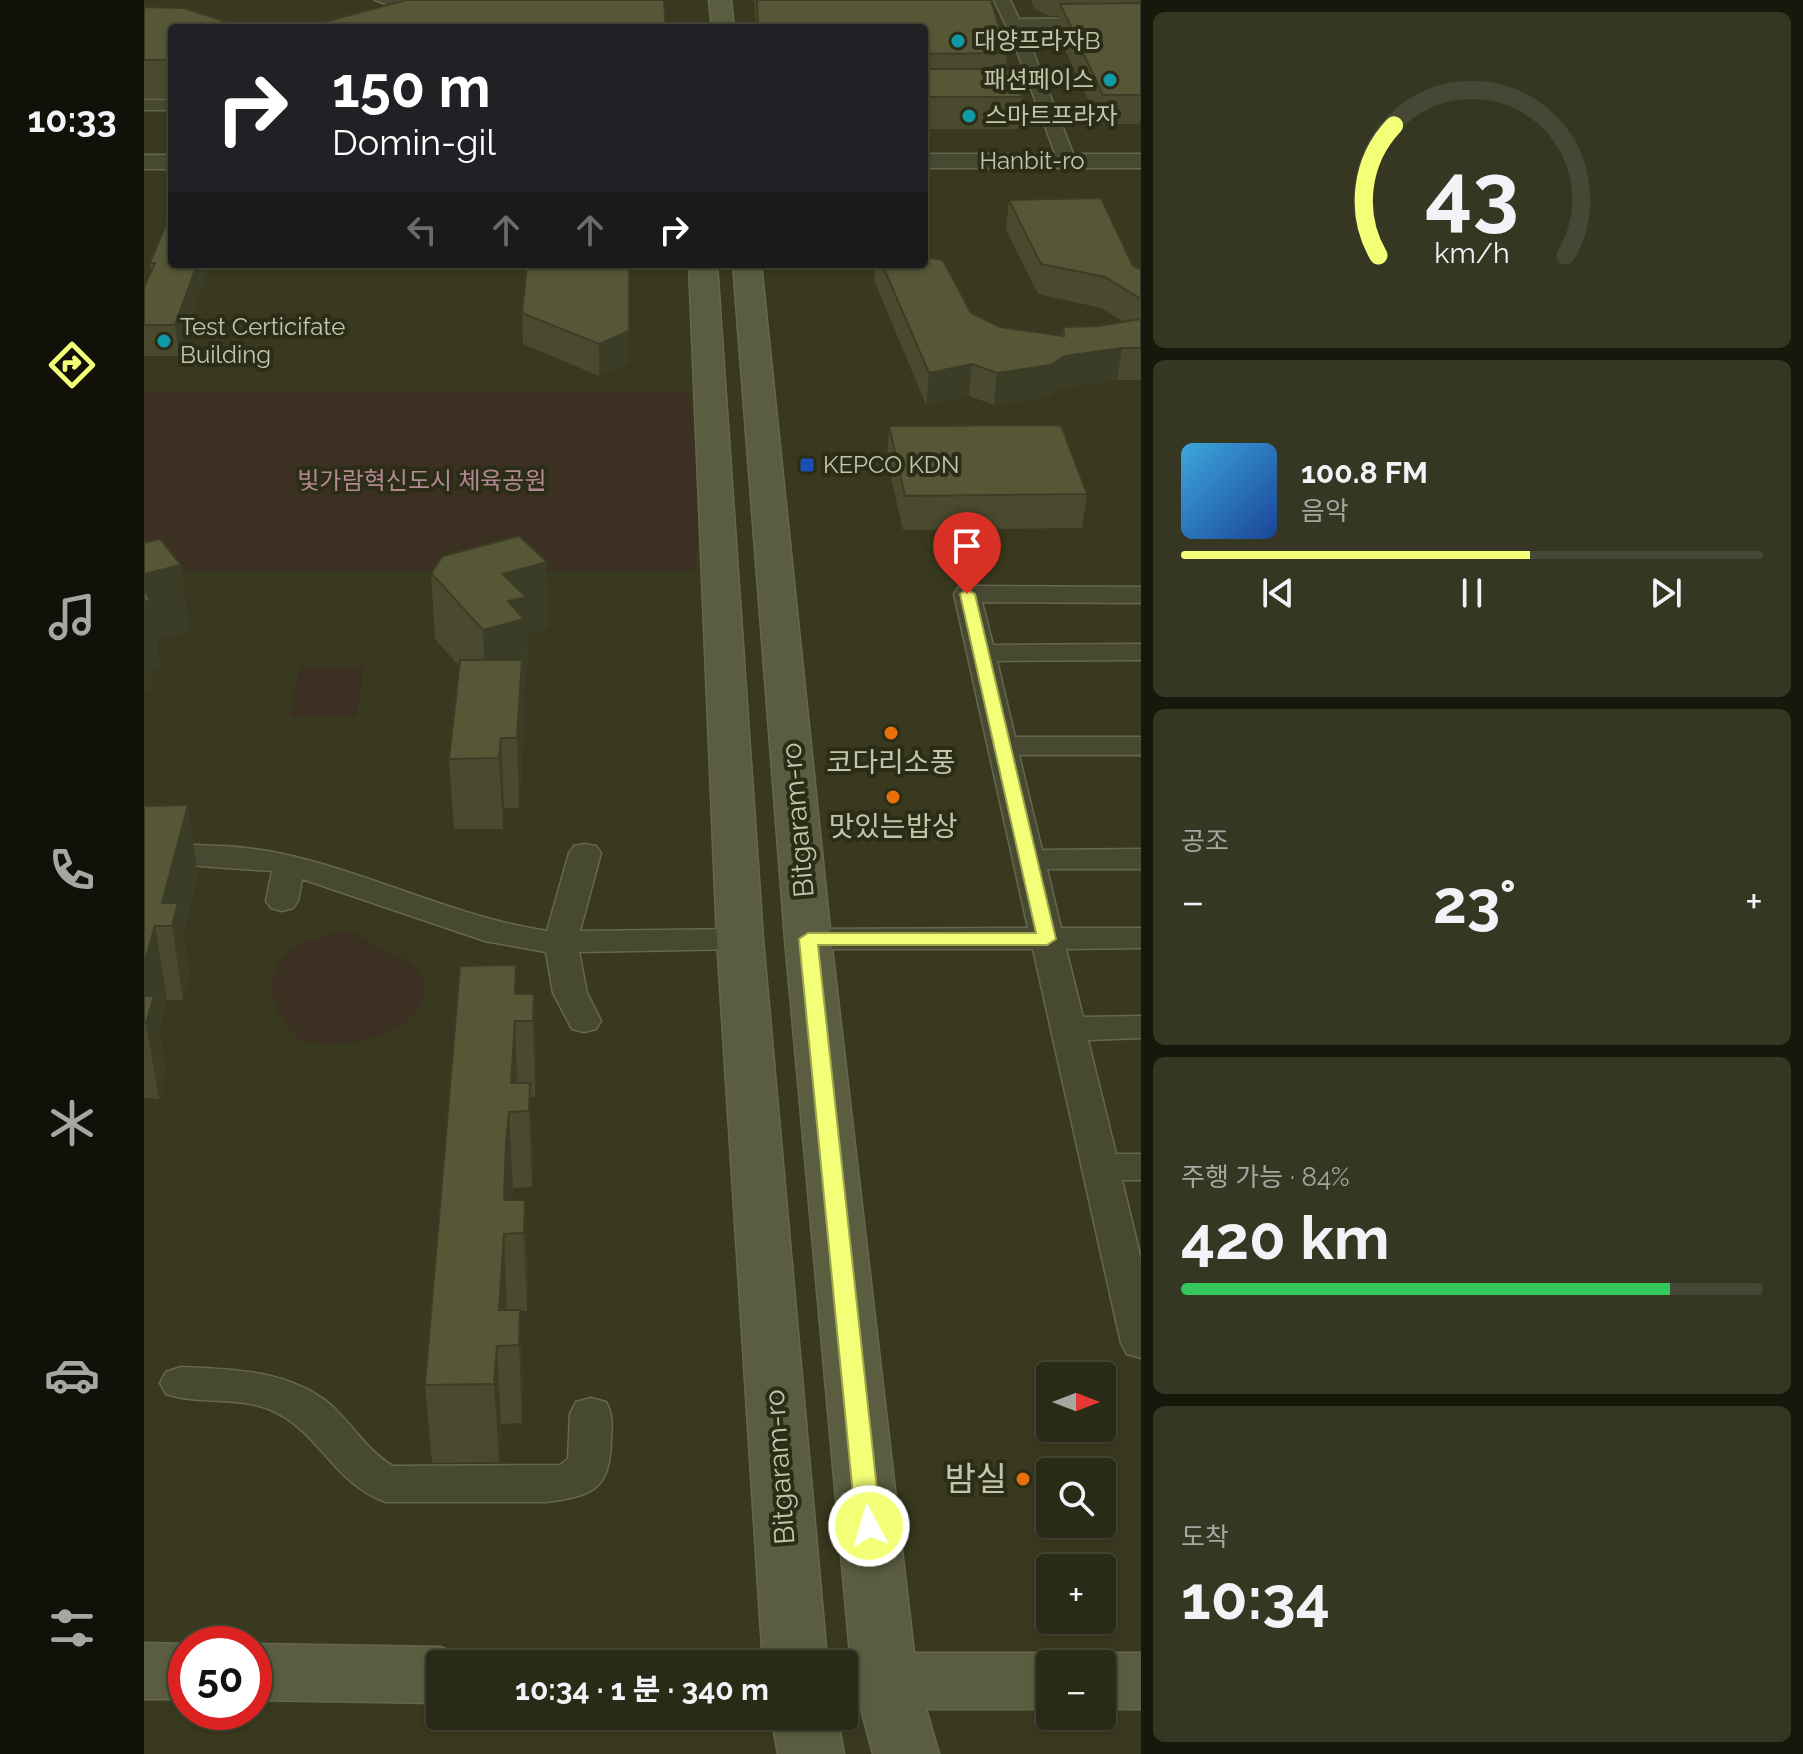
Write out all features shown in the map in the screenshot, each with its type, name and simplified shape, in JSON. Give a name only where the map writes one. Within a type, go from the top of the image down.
[{"type":"main road","points":[[720,0],[723,24]]},
{"type":"main road","name":"Bitgaram-ro","points":[[703,268],[740,939],[794,1650]]},
{"type":"main road","name":"Bitgaram-ro","points":[[747,268],[808,939],[864,1681],[906,1754]]},
{"type":"main road","points":[[144,1671],[168,1671]]},
{"type":"main road","points":[[272,1672],[426,1675]]},
{"type":"main road","points":[[864,1681],[1036,1681]]},
{"type":"main road","points":[[1116,1681],[1141,1681]]},
{"type":"main road","points":[[807,1730],[811,1754]]},
{"type":"street","points":[[383,0],[447,19],[420,24]]},
{"type":"street","points":[[1002,0],[1013,24],[1034,92],[1067,161]]},
{"type":"street","points":[[1013,24],[1141,23]]},
{"type":"street","points":[[144,105],[168,105]]},
{"type":"street","name":"Hanbit-ro","points":[[928,161],[1141,161]]},
{"type":"street","points":[[144,162],[168,162]]},
{"type":"street","points":[[1141,595],[967,594],[1141,1340]]},
{"type":"street","points":[[982,653],[1141,652]]},
{"type":"street","points":[[1004,746],[1141,746]]},
{"type":"street","points":[[161,844],[289,866],[497,934],[561,942],[740,939]]},
{"type":"street","points":[[584,1021],[570,993],[561,942],[585,853]]},
{"type":"street","points":[[1030,860],[1141,859]]},
{"type":"street","points":[[282,901],[289,866]]},
{"type":"street","points":[[808,939],[1141,938]]},
{"type":"street","points":[[1069,1029],[1141,1027]]},
{"type":"street","points":[[1099,1167],[1141,1167]]},
{"type":"street","points":[[181,1383],[244,1386],[285,1398],[315,1416],[362,1469],[386,1484],[546,1484],[571,1481],[589,1466],[591,1414]]},
{"type":"green space","name":"빛가람혁신도시 체육공원","points":[[144,391],[689,391],[701,507],[695,571],[144,571]]},
{"type":"green space","points":[[300,666],[364,666],[356,716],[290,717]]},
{"type":"green space","points":[[352,931],[411,963],[421,975],[425,988],[423,1000],[407,1021],[382,1035],[343,1043],[301,1041],[283,1019],[274,999],[272,982],[277,966],[288,953],[305,943]]},
{"type":"building","points":[[406,0],[664,0],[666,24],[317,24]]},
{"type":"building","points":[[757,0],[991,0],[1007,53],[928,54],[928,24],[758,24]]},
{"type":"building","points":[[1141,3],[1141,95],[1103,95],[1060,4]]},
{"type":"building","points":[[144,7],[184,8],[233,24],[168,24],[168,60],[144,60]]},
{"type":"building","points":[[928,69],[1012,69],[1022,97],[928,97]]},
{"type":"building","points":[[1101,198],[1133,266],[1141,269],[1141,299],[1105,277],[1041,264],[1009,200]]},
{"type":"building","points":[[168,220],[168,268],[196,268],[175,325],[144,325],[144,287],[155,263],[150,263]]},
{"type":"building","points":[[928,258],[943,260],[971,313],[1000,327],[1064,336],[1063,327],[1098,326],[1141,319],[1141,348],[1065,356],[1051,365],[997,373],[972,364],[929,373],[884,268],[928,268]]},
{"type":"building","points":[[527,268],[629,268],[629,331],[599,344],[522,313]]},
{"type":"building","points":[[1061,425],[1087,494],[905,496],[889,426]]},
{"type":"building","points":[[519,536],[547,562],[503,574],[526,597],[508,601],[524,619],[483,630],[431,573],[443,556]]},
{"type":"building","points":[[160,539],[181,565],[144,574],[144,543]]},
{"type":"building","points":[[144,590],[151,600],[144,602]]},
{"type":"building","points":[[460,660],[522,660],[517,738],[501,738],[499,758],[449,759]]},
{"type":"building","points":[[188,805],[162,903],[178,903],[172,926],[155,926],[144,965],[144,806]]},
{"type":"building","points":[[516,965],[515,994],[534,994],[533,1021],[515,1021],[511,1083],[530,1083],[529,1111],[509,1112],[504,1200],[525,1200],[524,1233],[504,1234],[499,1310],[520,1310],[519,1345],[497,1346],[494,1384],[425,1385],[460,966]]},
{"type":"building","points":[[144,996],[154,996],[146,1023],[144,1023]]},
{"type":"place","name":"대양프라자B","points":[[958,41]]},
{"type":"place","name":"패션페이스","points":[[1110,80]]},
{"type":"place","name":"스마트프라자","points":[[969,116]]},
{"type":"place","name":"Test Certicifate Building","points":[[164,341]]},
{"type":"place","name":"KEPCO KDN","points":[[807,465]]},
{"type":"place","name":"코다리소풍","points":[[891,733]]},
{"type":"place","name":"맛있는밥상","points":[[893,797]]},
{"type":"place","name":"밤실","points":[[1023,1479]]},
{"type":"route","points":[[869,1526],[808,939],[1047,939],[967,594]]}]
